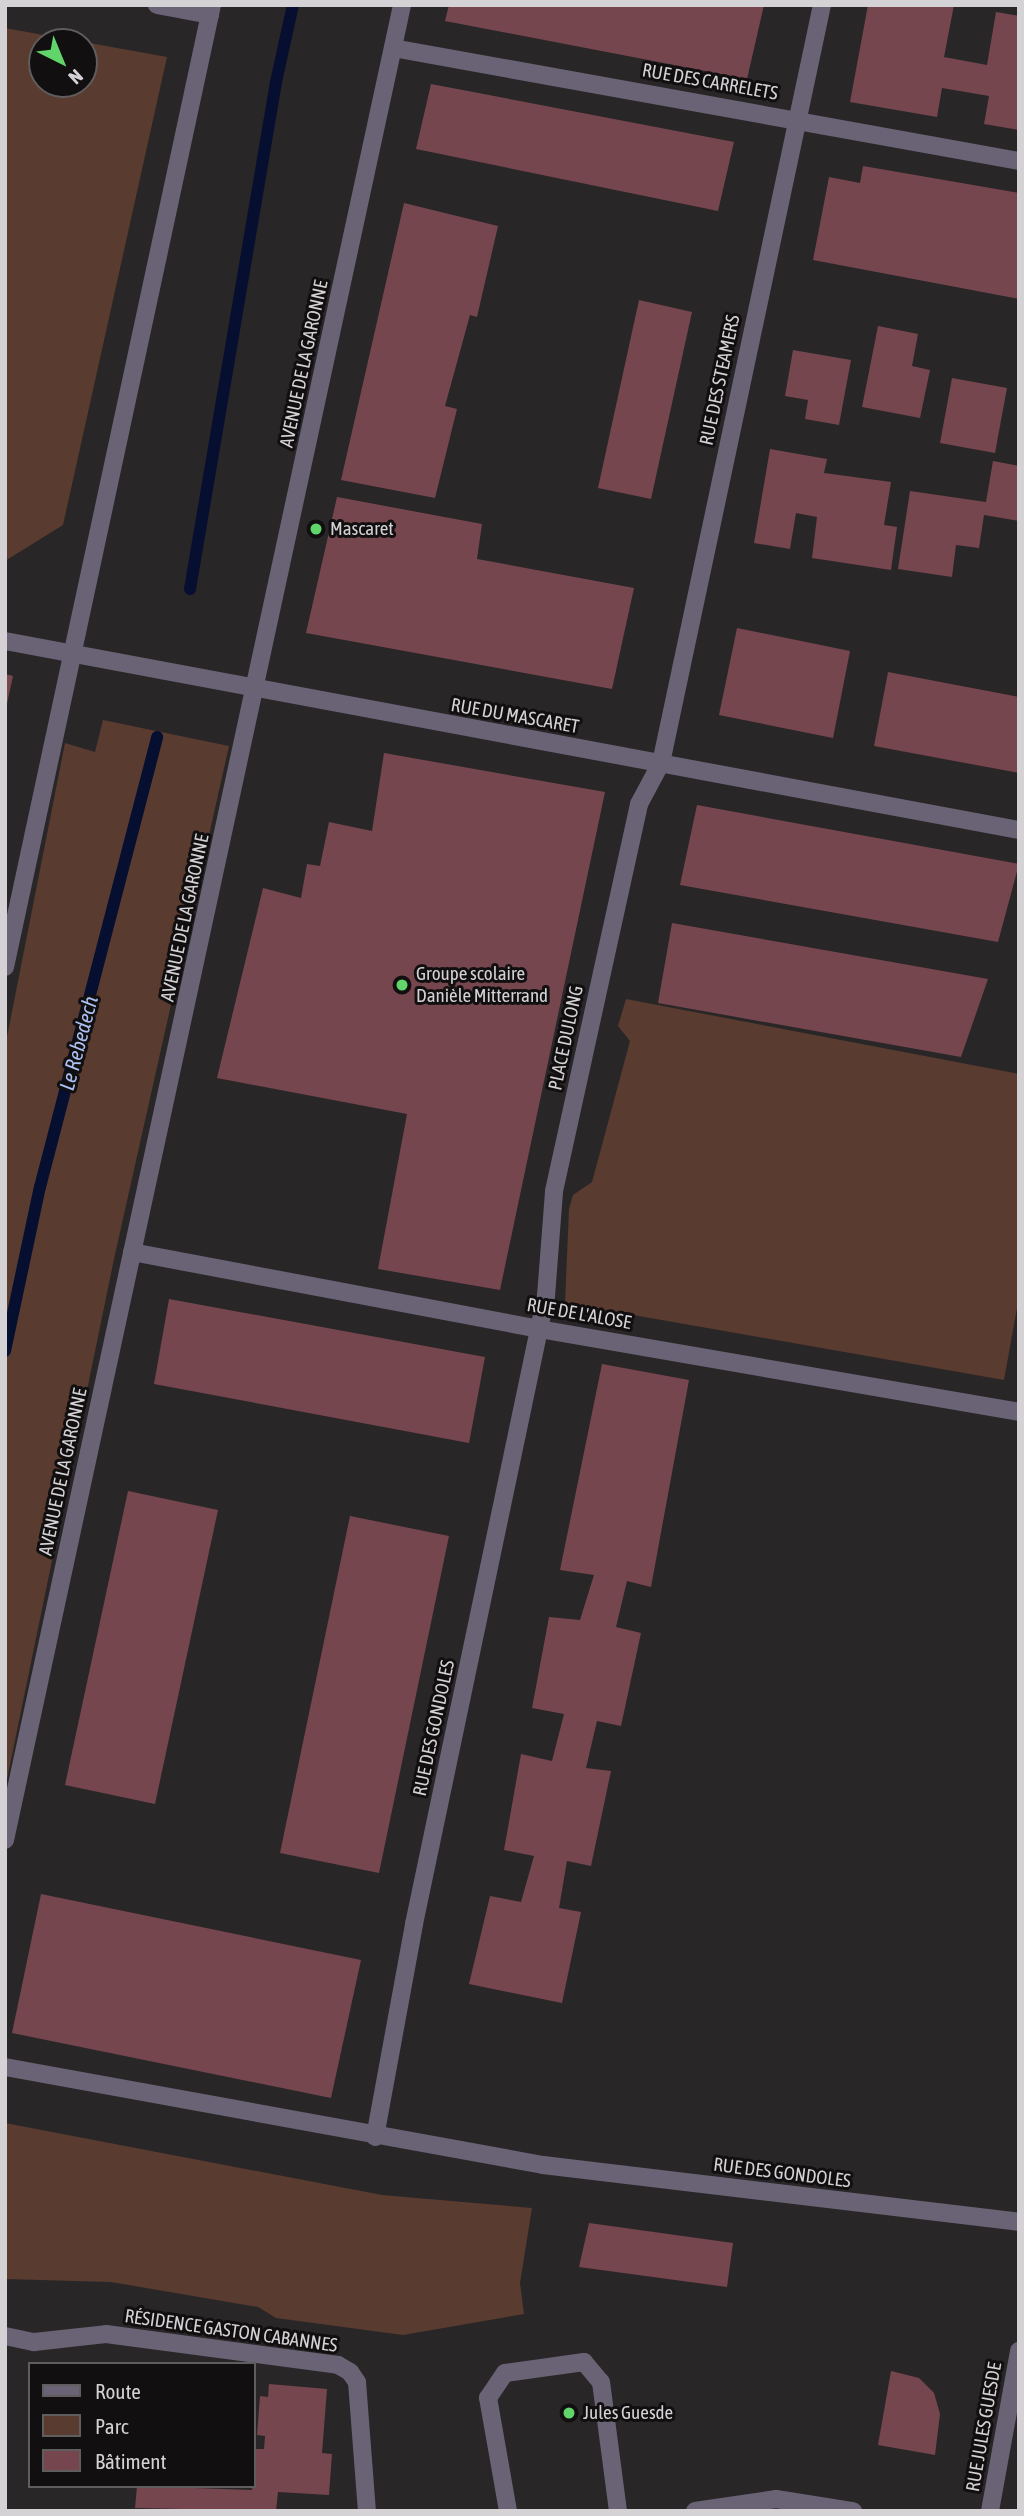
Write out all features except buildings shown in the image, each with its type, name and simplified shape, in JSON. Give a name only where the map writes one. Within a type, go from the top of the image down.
[{"type":"street","points":[[5,967],[70,653],[211,10],[157,5]]},
{"type":"street","name":"AVENUE DE LA GARONNE","points":[[5,1840],[256,690],[402,5]]},
{"type":"street","name":"RUE DES STEAMERS","points":[[661,763],[822,5]]},
{"type":"street","name":"RUE DES CARRELETS","points":[[393,48],[1019,161]]},
{"type":"street","name":"RUE DU MASCARET","points":[[5,641],[256,690],[1019,830]]},
{"type":"street","name":"PLACE DULONG","points":[[539,1329],[557,1178],[639,804],[661,763]]},
{"type":"street","name":"RUE DE L'ALOSE","points":[[132,1252],[539,1329],[1019,1412]]},
{"type":"street","name":"RUE DES GONDOLES","points":[[375,2137],[414,1924],[539,1329]]},
{"type":"street","name":"RUE DES GONDOLES","points":[[7,2069],[543,2165],[1019,2222]]},
{"type":"street","name":"RÉSIDENCE GASTON CABANNES","points":[[5,2336],[34,2342],[106,2334],[338,2365],[351,2371],[357,2382],[367,2511]]},
{"type":"street","name":"RUE JULES GUESDE","points":[[990,2511],[1019,2351]]},
{"type":"street","points":[[508,2511],[488,2398],[505,2373],[584,2362],[601,2382],[618,2511]]},
{"type":"street","points":[[695,2511],[776,2499],[853,2511]]},
{"type":"green space","points":[[5,28],[28,32],[28,98],[98,98],[98,45],[167,57],[63,525],[5,561]]},
{"type":"green space","points":[[103,720],[229,746],[114,1259],[5,1789],[5,1047],[65,743],[95,752]]},
{"type":"green space","points":[[626,999],[1019,1074],[1019,1297],[1004,1380],[565,1303],[569,1209],[573,1195],[592,1182],[630,1041],[618,1026]]},
{"type":"green space","points":[[5,2123],[382,2195],[532,2208],[520,2283],[524,2314],[403,2335],[276,2318],[258,2307],[111,2282],[5,2279]]},
{"type":"waterway","points":[[190,589],[276,82],[293,5]]},
{"type":"waterway","name":"Le Rebedech","points":[[5,1351],[40,1187],[157,737]]},
{"type":"place","name":"Mascaret","points":[[316,529]]},
{"type":"place","name":"Groupe scolaire Danièle Mitterrand","points":[[402,985]]},
{"type":"place","name":"Jules Guesde","points":[[569,2413]]}]
